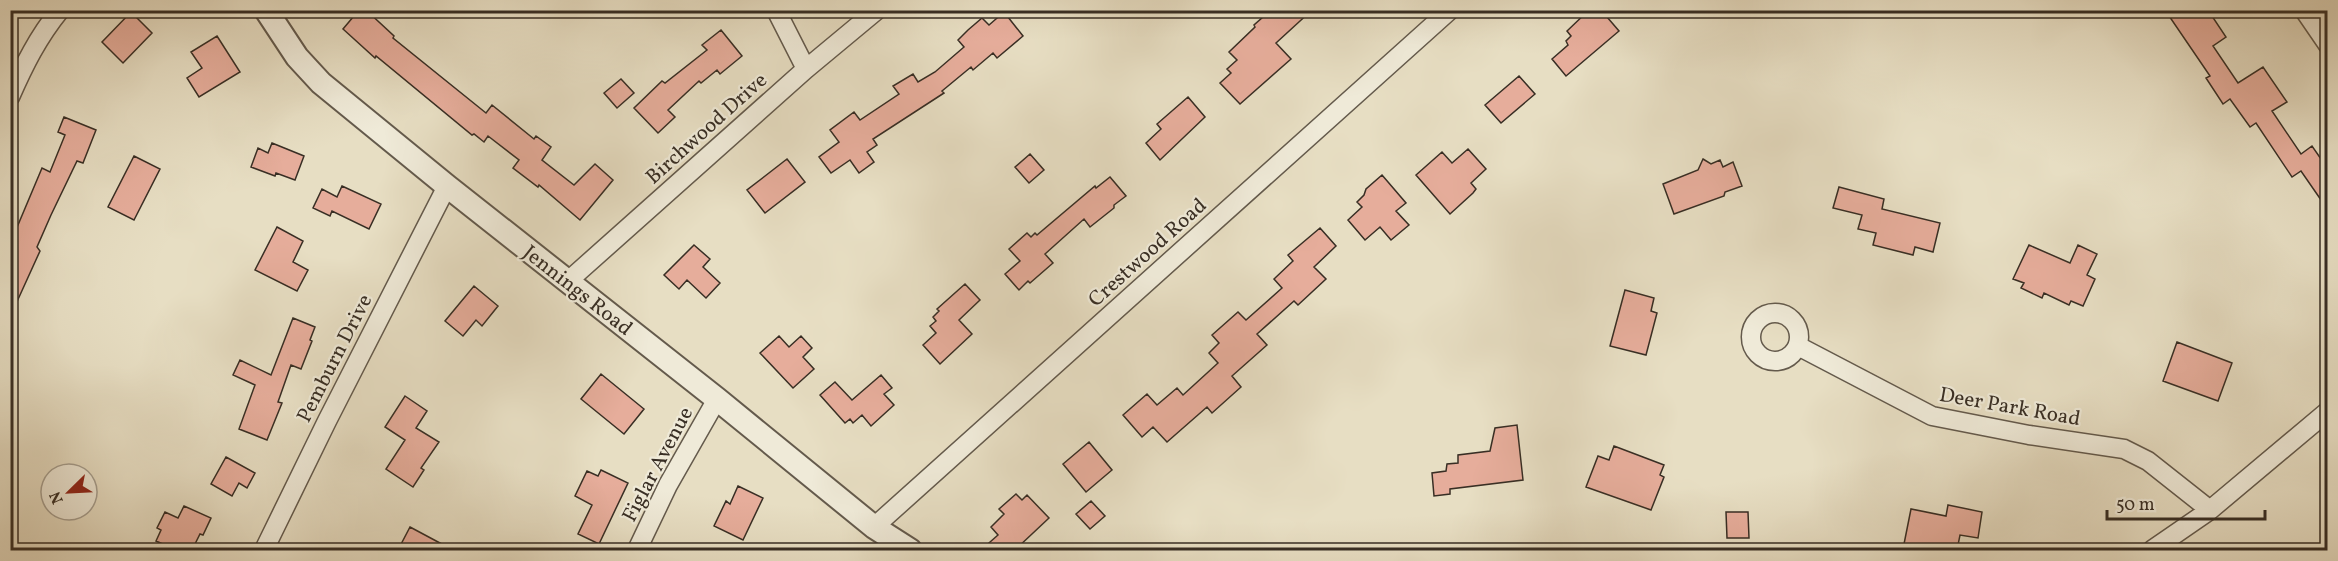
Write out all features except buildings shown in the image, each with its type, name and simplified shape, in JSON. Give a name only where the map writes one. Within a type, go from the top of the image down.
[{"type":"street","points":[[10,97],[28,57],[44,30],[60,10]]},
{"type":"street","name":"Jennings Road","points":[[266,10],[297,57],[321,83],[874,527],[910,550]]},
{"type":"street","points":[[776,10],[806,69]]},
{"type":"street","name":"Birchwood Drive","points":[[567,282],[806,69],[877,10]]},
{"type":"street","name":"Crestwood Road","points":[[874,527],[1450,10]]},
{"type":"street","points":[[2304,10],[2328,45]]},
{"type":"street","name":"Pemburn Drive","points":[[264,550],[447,186]]},
{"type":"street","name":"Deer Park Road","points":[[1798,346],[1932,416],[2029,435],[2124,449],[2148,461],[2210,510]]},
{"type":"street","name":"Figlar Avenue","points":[[636,550],[668,485],[717,399]]},
{"type":"street","points":[[2152,550],[2210,510],[2328,411]]},
{"type":"waterway","points":[[2316,550],[2328,541]]}]
